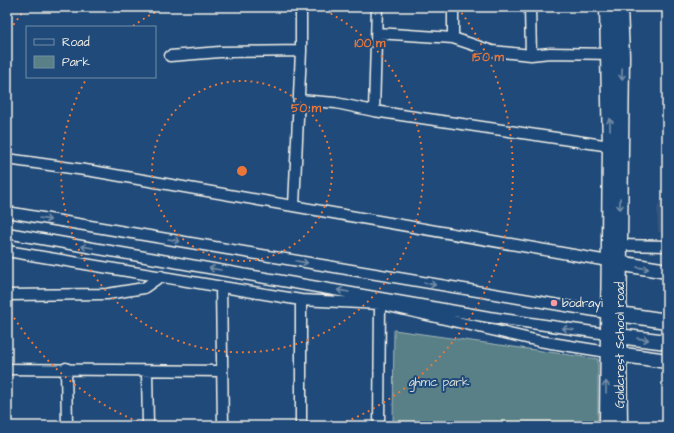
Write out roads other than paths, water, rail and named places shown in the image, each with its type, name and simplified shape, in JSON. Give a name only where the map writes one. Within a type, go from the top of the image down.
[{"type":"street","points":[[294,206],[301,51],[301,7]]},
{"type":"street","points":[[374,111],[377,7]]},
{"type":"street","points":[[453,7],[453,38]]},
{"type":"street","points":[[530,7],[532,55]]},
{"type":"street","points":[[608,7],[616,55],[620,245],[614,262]]},
{"type":"street","points":[[614,262],[610,146],[620,7]]},
{"type":"street","points":[[377,33],[453,38],[492,51],[532,55],[550,53],[616,55]]},
{"type":"street","points":[[170,56],[220,52],[301,51]]},
{"type":"street","points":[[299,100],[336,103],[374,111],[610,146]]},
{"type":"street","points":[[7,160],[92,170],[667,271]]},
{"type":"street","points":[[7,212],[613,314],[667,321]]},
{"type":"street","points":[[7,233],[489,317],[667,342]]},
{"type":"street","points":[[620,245],[667,246]]},
{"type":"street","points":[[7,252],[161,276],[300,300],[380,304],[539,342],[667,361]]},
{"type":"street","name":"Goldcrest School road","points":[[607,426],[613,353],[614,262]]},
{"type":"street","points":[[7,295],[107,294],[144,288],[161,276]]},
{"type":"street","points":[[221,287],[223,426]]},
{"type":"street","points":[[300,300],[302,426]]},
{"type":"street","points":[[379,426],[380,304]]},
{"type":"street","name":"Goldcrest School road","points":[[613,353],[620,426]]},
{"type":"street","points":[[7,369],[66,368],[148,371],[222,371]]},
{"type":"street","points":[[66,368],[67,426]]},
{"type":"street","points":[[148,371],[148,426]]},
{"type":"place","name":"bodrayi","points":[[554,303]]},
{"type":"park label","name":"ghmc park","points":[[439,382]]}]
